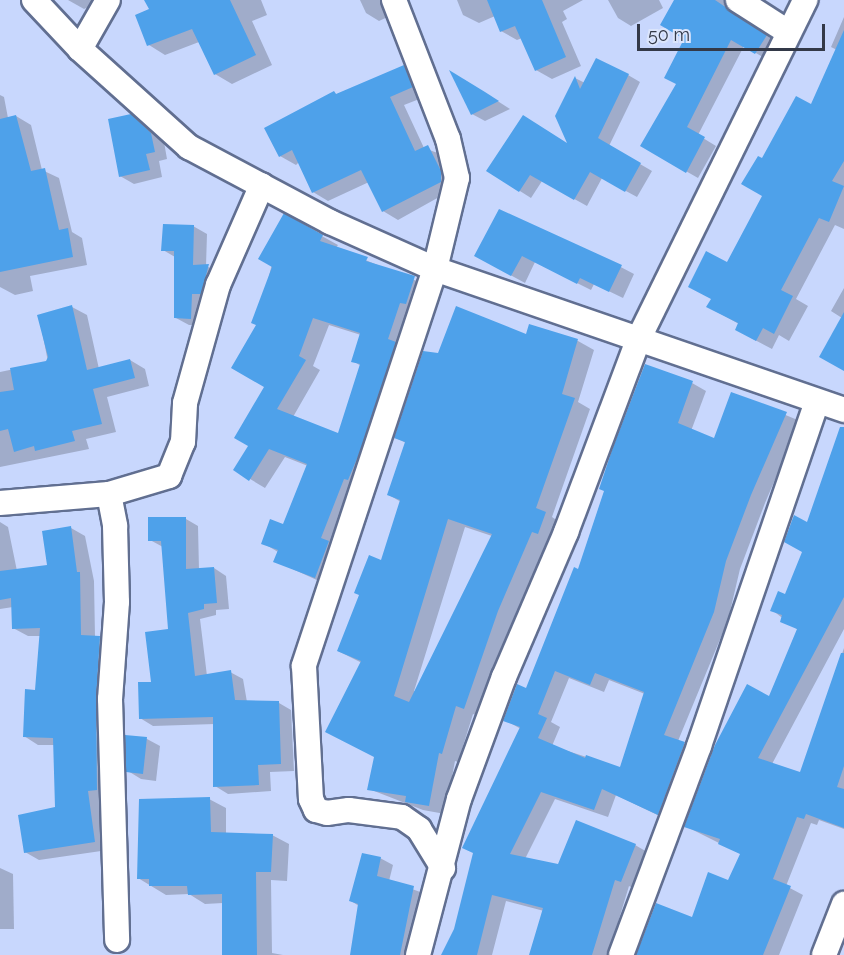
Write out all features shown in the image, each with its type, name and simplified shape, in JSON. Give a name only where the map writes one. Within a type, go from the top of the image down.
[{"type":"street","points":[[34,0],[80,49],[189,147],[330,222],[435,269],[844,410]]},
{"type":"street","points":[[80,49],[108,0]]},
{"type":"street","points":[[394,0],[455,160],[458,178],[435,269],[304,666],[311,799],[316,810],[402,817],[419,829],[443,868]]},
{"type":"street","points":[[738,0],[788,32]]},
{"type":"street","points":[[418,955],[443,868],[459,799],[504,677],[566,532],[639,338],[805,0]]},
{"type":"street","points":[[0,503],[109,494],[168,476],[178,462],[183,442],[185,403],[218,285],[262,185]]},
{"type":"street","points":[[621,955],[699,746],[817,402]]},
{"type":"street","points":[[109,494],[115,526],[117,602],[110,699],[117,940]]},
{"type":"street","points":[[824,955],[844,904]]},
{"type":"building","points":[[144,0],[230,0],[256,55],[214,75],[192,29],[147,46],[135,15],[149,9]]},
{"type":"building","points":[[487,0],[542,0],[566,57],[535,71],[515,26],[500,32]]},
{"type":"building","points":[[674,0],[715,0],[767,35],[755,54],[731,40],[687,127],[705,137],[686,173],[640,146],[676,84],[664,78],[684,39],[660,25]]},
{"type":"building","points":[[844,30],[844,161],[832,181],[844,186],[829,222],[819,218],[781,290],[793,296],[774,334],[763,328],[756,341],[735,330],[738,323],[706,307],[711,299],[688,287],[706,251],[727,262],[762,196],[741,184],[758,156],[762,158],[796,96],[811,104]]},
{"type":"building","points":[[596,58],[629,74],[598,138],[641,163],[625,192],[590,172],[574,200],[530,175],[519,192],[486,171],[523,115],[567,143],[555,116],[575,76],[580,89]]},
{"type":"building","points":[[404,65],[413,87],[390,97],[415,151],[428,145],[441,171],[441,182],[382,212],[361,170],[312,193],[292,150],[279,157],[264,128],[334,91],[336,94]]},
{"type":"building","points":[[449,70],[485,92],[499,101],[471,115]]},
{"type":"building","points":[[131,114],[151,133],[155,152],[146,154],[150,170],[119,177],[108,119]]},
{"type":"building","points":[[16,115],[31,171],[45,168],[59,230],[68,228],[73,257],[0,272],[0,119]]},
{"type":"building","points":[[499,209],[622,265],[609,292],[580,278],[577,284],[522,256],[511,276],[474,256]]},
{"type":"building","points":[[284,213],[323,235],[320,241],[368,257],[366,261],[415,276],[406,304],[400,303],[388,339],[396,342],[359,454],[348,480],[344,479],[321,538],[329,541],[315,578],[273,562],[278,550],[261,544],[270,519],[283,524],[307,464],[269,449],[249,481],[233,470],[248,446],[234,438],[264,387],[231,368],[256,325],[251,323],[272,267],[258,259]],"holes":[[[313,318],[360,333],[351,362],[360,364],[338,433],[277,409],[306,360],[299,356]]]},
{"type":"building","points":[[163,224],[194,225],[193,265],[209,264],[201,294],[192,294],[191,319],[174,318],[174,251],[161,251]]},
{"type":"building","points":[[72,305],[87,370],[130,359],[135,378],[93,389],[102,424],[72,431],[75,441],[35,451],[34,446],[14,452],[8,429],[0,431],[0,392],[14,390],[10,368],[46,361],[48,357],[37,315]]},
{"type":"building","points":[[456,306],[526,334],[529,324],[578,339],[562,394],[575,398],[536,508],[546,512],[538,534],[532,532],[498,611],[464,709],[456,706],[442,754],[439,753],[429,806],[405,802],[406,796],[367,790],[374,757],[325,732],[361,661],[337,651],[359,595],[354,593],[369,555],[381,560],[400,500],[387,495],[405,442],[394,438],[423,351],[438,353]],"holes":[[[448,519],[492,534],[409,702],[394,696]]]},
{"type":"building","points":[[844,312],[844,371],[819,357]]},
{"type":"building","points":[[645,364],[693,381],[678,423],[714,438],[731,392],[787,412],[751,495],[726,561],[714,612],[664,735],[685,742],[658,815],[602,789],[594,810],[541,792],[510,854],[558,864],[576,820],[636,844],[621,882],[615,880],[592,955],[529,955],[543,908],[492,895],[477,955],[441,955],[454,929],[473,853],[462,848],[520,727],[503,721],[517,684],[526,688],[574,567],[578,569],[604,491],[599,489]],"holes":[[[555,671],[590,685],[595,673],[644,692],[620,767],[586,755],[585,758],[538,738],[547,718],[538,714]]]},
{"type":"building","points":[[840,427],[844,427],[844,597],[758,758],[800,772],[841,653],[844,653],[844,766],[837,787],[844,789],[844,828],[806,814],[804,819],[797,817],[773,879],[791,886],[763,955],[636,955],[656,903],[692,917],[708,872],[728,880],[740,854],[718,844],[720,839],[684,827],[715,745],[747,684],[769,696],[797,629],[780,622],[782,615],[770,611],[778,591],[785,594],[802,552],[784,542],[794,515],[807,522]]},
{"type":"building","points":[[148,517],[186,517],[186,569],[214,567],[217,603],[204,604],[204,609],[188,613],[195,676],[231,670],[235,700],[279,701],[281,764],[258,765],[259,785],[213,787],[213,717],[139,719],[138,682],[151,682],[145,632],[168,629],[161,541],[148,541]]},
{"type":"building","points":[[71,526],[77,572],[80,572],[81,635],[100,636],[96,698],[97,790],[88,791],[95,842],[24,853],[18,815],[55,807],[53,738],[23,737],[25,689],[35,690],[40,628],[12,629],[11,598],[0,600],[0,571],[47,565],[42,531]]},
{"type":"building","points":[[125,735],[147,737],[143,774],[126,772]]},
{"type":"building","points":[[210,797],[211,832],[273,834],[271,872],[256,872],[257,955],[222,955],[222,894],[188,895],[187,886],[149,886],[149,879],[137,879],[139,799]]},
{"type":"building","points":[[362,853],[381,857],[377,876],[414,886],[400,955],[350,955],[358,904],[349,901]]}]
